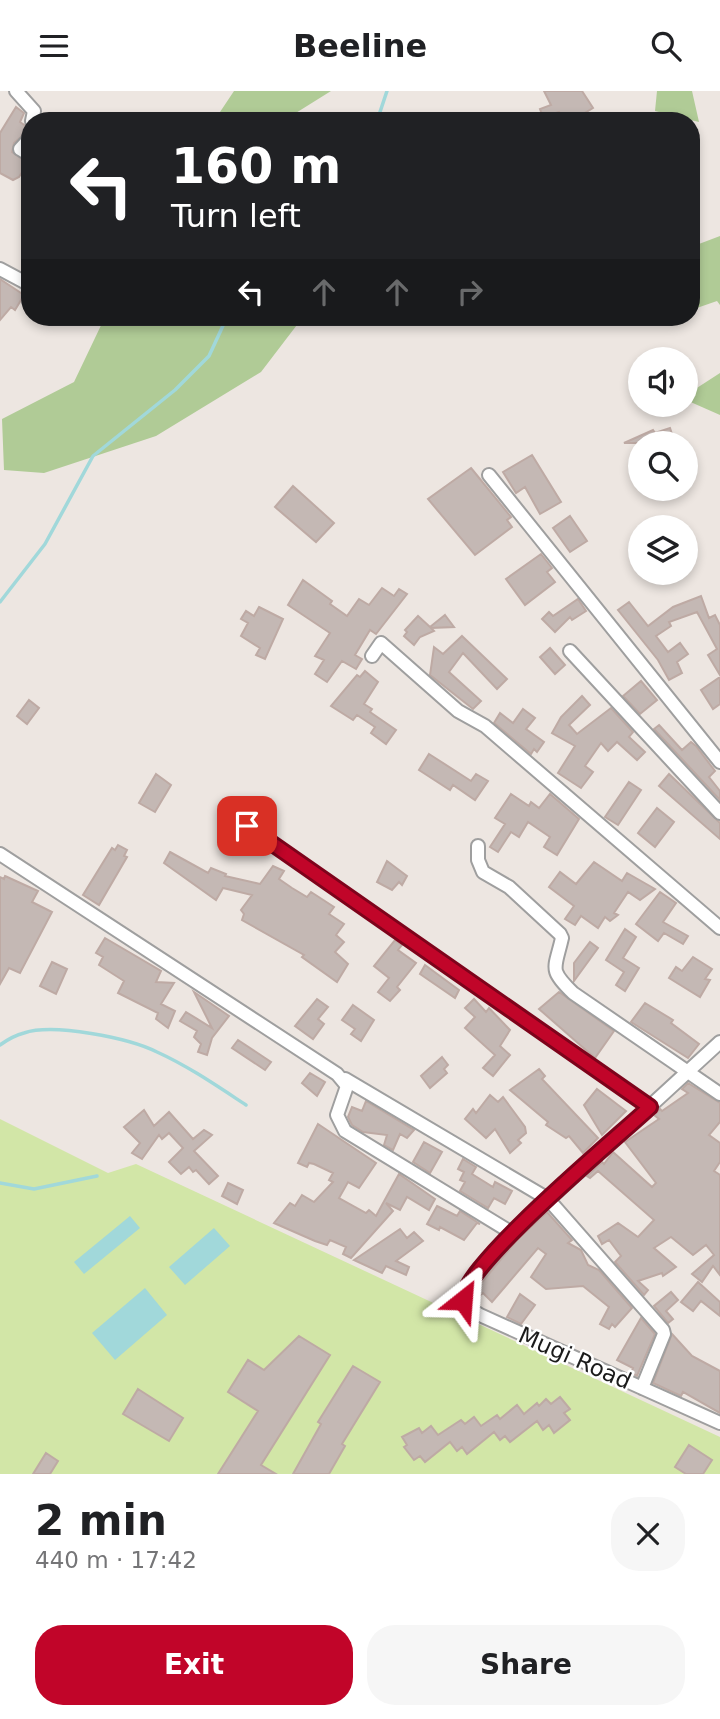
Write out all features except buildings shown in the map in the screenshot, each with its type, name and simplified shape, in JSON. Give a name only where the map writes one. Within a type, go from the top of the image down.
[{"type":"street","points":[[16,91],[34,112]]},
{"type":"street","points":[[0,269],[21,280]]},
{"type":"street","points":[[489,475],[720,762]]},
{"type":"street","points":[[559,548],[657,677],[675,705]]},
{"type":"street","points":[[372,656],[381,643],[458,711],[485,726],[720,928]]},
{"type":"street","points":[[570,651],[720,813]]},
{"type":"street","points":[[247,826],[650,1107]]},
{"type":"street","points":[[478,846],[478,860],[483,872],[509,887],[560,933],[562,938],[554,966],[557,977],[573,993],[720,1094]]},
{"type":"street","points":[[0,854],[345,1079],[548,1199],[657,1321],[664,1333],[642,1388]]},
{"type":"street","name":"Mugi Road","points":[[720,1042],[512,1234],[463,1292],[467,1307],[720,1423]]},
{"type":"street","points":[[345,1079],[346,1094],[337,1115],[345,1131],[512,1234]]},
{"type":"green space","points":[[234,91],[331,91],[297,112],[220,112]]},
{"type":"green space","points":[[657,91],[692,91],[697,112],[655,111]]},
{"type":"green space","points":[[720,236],[720,305],[717,301],[700,307],[700,244]]},
{"type":"green space","points":[[101,326],[296,326],[261,372],[156,436],[44,473],[4,470],[2,419],[74,382]]},
{"type":"green space","points":[[720,373],[720,415],[698,405],[698,387]]},
{"type":"green space","points":[[0,1119],[108,1173],[136,1164],[720,1437],[720,1474],[0,1474]]},
{"type":"water","points":[[130,1216],[140,1228],[84,1274],[74,1262]]},
{"type":"water","points":[[214,1228],[230,1246],[185,1285],[169,1267]]},
{"type":"water","points":[[145,1288],[167,1315],[115,1360],[92,1333]]},
{"type":"waterway","points":[[380,112],[387,91]]},
{"type":"waterway","points":[[0,602],[45,544],[93,456],[175,390],[209,356],[223,326]]},
{"type":"waterway","points":[[0,1045],[18,1035],[37,1030],[72,1031],[111,1037],[169,1058],[246,1105]]},
{"type":"waterway","points":[[0,1183],[34,1189],[97,1176]]},
{"type":"route","points":[[247,826],[650,1107],[512,1234],[480,1268],[463,1292],[463,1300]]}]
